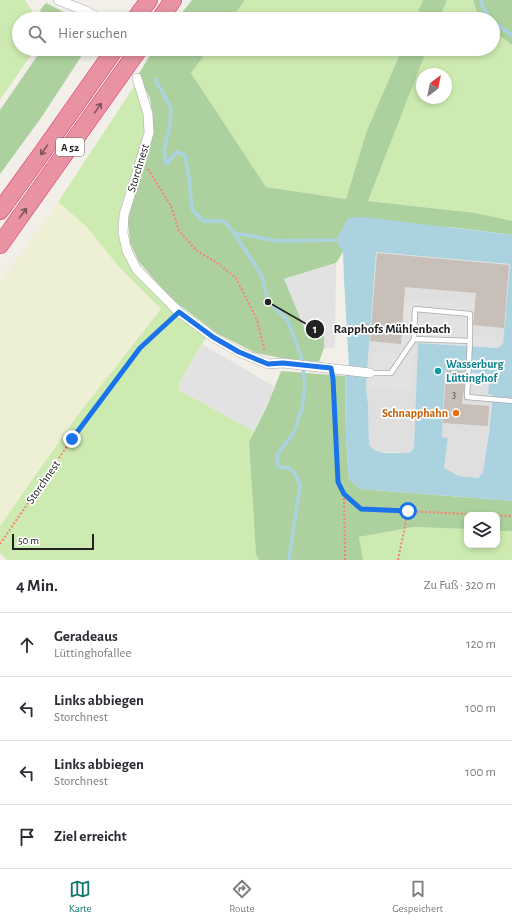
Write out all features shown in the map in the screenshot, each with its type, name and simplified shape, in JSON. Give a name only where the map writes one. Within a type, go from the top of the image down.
[{"type":"highway","points":[[140,12],[149,0]]},
{"type":"highway","points":[[165,12],[173,0]]},
{"type":"highway","name":"A 52","points":[[0,211],[109,56]]},
{"type":"highway","name":"A 52","points":[[0,245],[134,56]]},
{"type":"street","points":[[58,0],[88,12]]},
{"type":"street","name":"Storchnest","points":[[137,78],[148,114],[149,133],[124,215],[123,233],[127,251],[137,270],[179,312],[213,337],[239,352],[268,364],[283,363],[370,373]]},
{"type":"lane","points":[[370,373],[391,373],[414,339],[415,309],[470,314],[467,397],[512,401]]},
{"type":"lane","points":[[414,339],[470,342]]},
{"type":"path","points":[[142,158],[171,206],[179,231],[197,250],[216,262],[236,278],[257,320],[268,364]]},
{"type":"path","name":"Storchnest","points":[[0,544],[72,439],[140,348],[179,312]]},
{"type":"path","points":[[331,368],[333,379],[338,482],[344,494],[361,509],[512,516]]},
{"type":"path","points":[[344,494],[345,560]]},
{"type":"path","points":[[398,560],[408,511]]},
{"type":"shaded area","points":[[376,252],[510,264],[503,344],[498,348],[418,343],[414,447],[409,453],[377,452],[371,448],[369,444],[366,387]]},
{"type":"shaded area","points":[[336,263],[335,348],[324,348],[324,331],[308,337],[284,279]]},
{"type":"shaded area","points":[[404,298],[474,304],[472,336],[501,338],[500,343],[496,347],[415,341],[412,391],[370,387],[373,352],[400,354]]},
{"type":"shaded area","points":[[202,344],[275,387],[254,431],[179,390],[179,383]]},
{"type":"shaded area","points":[[445,369],[490,374],[488,394],[493,395],[492,407],[483,472],[478,478],[459,476],[444,468],[448,438],[442,437]]},
{"type":"green space","points":[[0,0],[25,0],[33,12],[12,12],[12,56],[30,56],[0,100]]},
{"type":"green space","points":[[192,0],[245,0],[236,12],[183,12]]},
{"type":"green space","points":[[245,0],[423,0],[418,12],[236,12]]},
{"type":"green space","points":[[423,0],[447,0],[442,12],[418,12]]},
{"type":"green space","points":[[447,0],[473,0],[477,12],[442,12]]},
{"type":"green space","points":[[473,0],[512,0],[512,45],[500,36],[500,12],[477,12]]},
{"type":"green space","points":[[46,3],[64,12],[41,12],[40,10]]},
{"type":"green space","points":[[500,36],[512,45],[512,221],[476,213],[368,201],[416,77],[416,104],[452,104],[452,68],[420,68],[424,56],[500,56]]},
{"type":"green space","points":[[37,56],[81,56],[41,118],[0,174],[0,110]]},
{"type":"green space","points":[[150,56],[204,56],[191,73],[266,187],[346,199],[367,130],[399,56],[424,56],[420,68],[416,68],[416,77],[368,201],[476,213],[512,221],[512,235],[449,227],[343,252],[336,263],[284,279],[324,331],[324,348],[319,362],[281,358],[256,353],[218,334],[170,298],[139,262],[130,243],[128,219],[154,132],[150,98],[138,75]]},
{"type":"green space","points":[[204,56],[399,56],[367,130],[346,199],[266,187],[191,73]]},
{"type":"green space","points":[[135,85],[144,114],[145,132],[121,207],[118,225],[122,249],[131,267],[206,337],[179,383],[179,390],[254,431],[249,442],[256,555],[259,560],[7,560],[0,553],[0,526],[77,416],[161,309],[119,267],[86,226],[58,202]]},
{"type":"green space","points":[[58,202],[86,226],[119,267],[161,309],[77,416],[0,526],[0,282]]},
{"type":"green space","points":[[281,371],[345,376],[346,438],[349,479],[360,489],[512,501],[512,531],[500,531],[500,512],[464,512],[464,529],[413,527],[359,537],[363,560],[259,560],[256,555],[249,442],[267,406]]},
{"type":"green space","points":[[413,527],[464,529],[464,548],[500,548],[500,531],[512,531],[512,560],[363,560],[359,537]]},
{"type":"water","points":[[364,217],[512,235],[512,501],[360,489],[349,479],[346,438],[345,369],[349,368],[343,252],[336,240],[348,218]],"holes":[[[376,252],[510,264],[503,344],[498,348],[418,343],[414,447],[409,453],[387,453],[376,451],[369,444],[366,387]],[[445,370],[490,374],[488,394],[493,395],[489,432],[483,472],[478,478],[459,476],[444,468],[448,438],[442,437]]]},
{"type":"building","points":[[377,253],[509,265],[504,328],[473,325],[476,293],[405,287],[401,344],[370,341]]},
{"type":"building","points":[[446,370],[466,372],[462,404],[489,406],[488,426],[443,423]]},
{"type":"waterway","points":[[481,0],[486,12]]},
{"type":"waterway","points":[[500,27],[512,35]]},
{"type":"waterway","points":[[155,79],[171,108],[170,126],[164,150],[166,164],[177,152],[185,155],[192,209],[203,221],[224,221],[234,233],[262,276],[268,302],[287,319],[301,356],[305,385],[302,408],[294,432],[277,455],[278,467],[289,468],[295,473],[300,485],[289,560]]},
{"type":"waterway","points":[[234,233],[278,241],[336,240]]},
{"type":"place","name":"Rapphofs Mühlenbach","points":[[268,302]]},
{"type":"place","name":"Wasserburg Lüttinghof","points":[[438,371]]},
{"type":"place","name":"Schnapphahn","points":[[456,413]]},
{"type":"route","points":[[72,439],[140,348],[179,312],[213,337],[239,352],[268,364],[283,363],[331,368],[333,379],[338,482],[344,494],[361,509],[408,511]]}]
